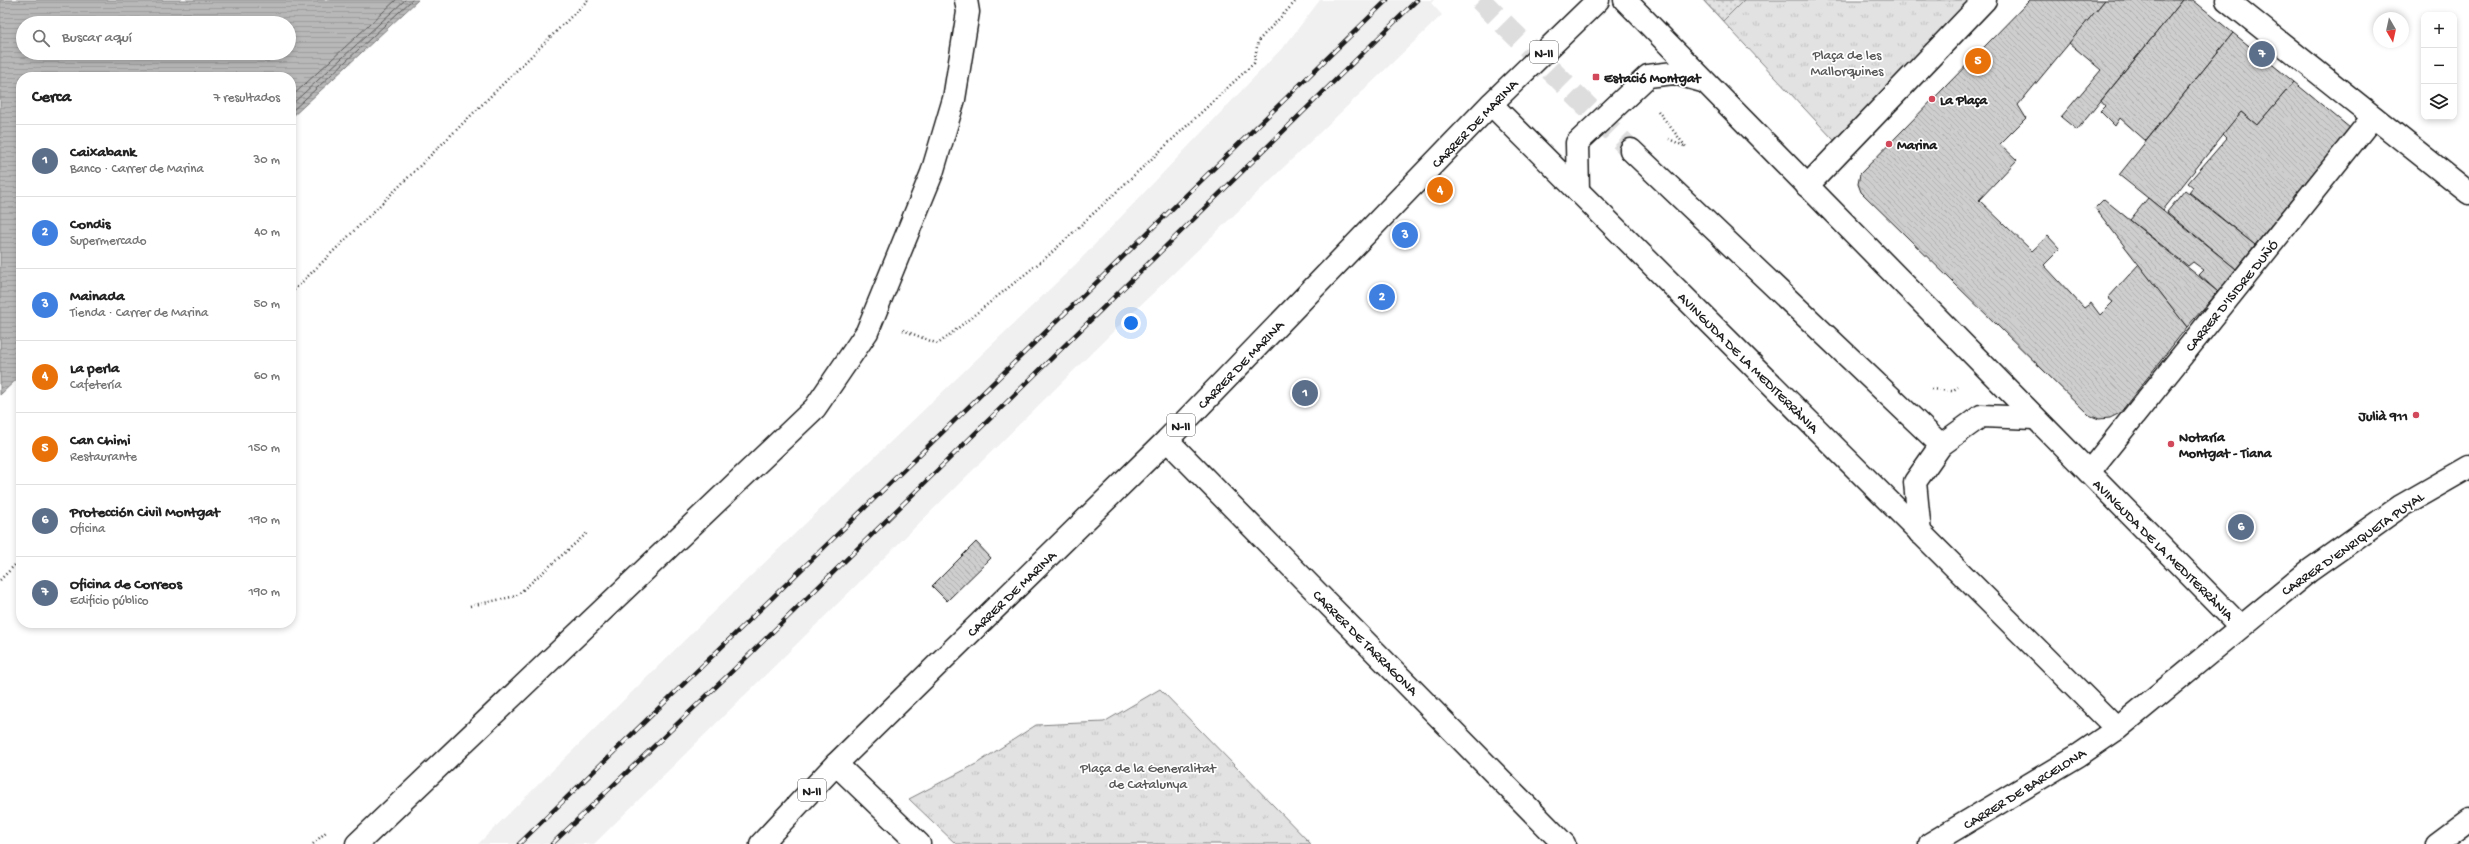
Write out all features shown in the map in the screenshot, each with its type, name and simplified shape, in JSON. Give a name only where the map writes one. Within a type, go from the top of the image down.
[{"type":"main road","points":[[357,844],[815,408],[867,332],[932,173],[954,100],[968,12],[966,0]]},
{"type":"main road","name":"CARRER DE MARINA","points":[[761,844],[836,764],[1167,440],[1491,104],[1598,0]]},
{"type":"main road","name":"AVINGUDA DE LA MEDITERRÀNIA","points":[[1491,104],[2117,728],[2240,626],[1625,0]]},
{"type":"main road","points":[[1807,186],[1985,0]]},
{"type":"main road","points":[[2227,0],[2469,193]]},
{"type":"main road","name":"AVINGUDA DE LA MEDITERRÀNIA","points":[[1578,191],[1577,144],[1648,76],[1674,73],[1705,82]]},
{"type":"main road","name":"CARRER D'ISIDRE DUÑÓ","points":[[2089,472],[2373,117]]},
{"type":"main road","points":[[1631,150],[1940,446]]},
{"type":"main road","points":[[1920,533],[1915,482],[1940,446],[1981,416],[2035,418]]},
{"type":"main road","name":"CARRER DE TARRAGONA","points":[[1167,440],[1564,844]]},
{"type":"main road","name":"CARRER D'ENRIQUETA PUYAL","points":[[2240,626],[2353,539],[2401,506],[2469,467]]},
{"type":"main road","name":"CARRER DE BARCELONA","points":[[1930,844],[2079,755],[2117,728]]},
{"type":"main road","points":[[836,764],[919,844]]},
{"type":"main road","points":[[2437,844],[2469,820]]},
{"type":"path","points":[[296,288],[588,0]]},
{"type":"path","points":[[906,330],[938,344],[1049,255],[1254,63],[1258,40],[1297,0]]},
{"type":"path","points":[[1658,110],[1686,146],[1665,137]]},
{"type":"path","points":[[470,606],[516,596],[587,533]]},
{"type":"path","points":[[0,580],[16,564]]},
{"type":"path","points":[[313,844],[330,828]]},
{"type":"shaded area","points":[[1320,0],[1434,0],[1431,3],[1442,15],[1124,321],[594,844],[478,844],[708,617],[1076,264],[1287,43]]},
{"type":"green space","name":"Plaça de les Mallorquines","points":[[1703,0],[1994,0],[1846,153]]},
{"type":"green space","points":[[1703,0],[1744,0],[1723,21]]},
{"type":"green space","name":"Plaça de la Generalitat de Catalunya","points":[[1160,689],[1311,844],[956,844],[909,799],[976,764],[1036,725],[1104,722]]},
{"type":"water","points":[[0,0],[418,0],[296,113],[296,72],[16,72],[16,380],[0,395]]},
{"type":"building","points":[[2030,0],[2105,0],[2018,105],[2026,118],[2000,144],[2017,160],[1979,200],[2032,251],[2048,236],[2060,249],[2044,265],[2084,308],[2091,303],[2100,315],[2113,302],[2108,298],[2139,264],[2187,327],[2120,413],[2110,418],[2099,419],[2089,415],[1861,192],[1858,184],[1860,174]]},
{"type":"building","points":[[2105,0],[2183,0],[2077,130],[2061,117],[2101,70],[2069,43]]},
{"type":"building","points":[[2183,0],[2193,0],[2233,33],[2146,141],[2120,118],[2115,126],[2100,111],[2105,106],[2101,101]]},
{"type":"building","points":[[2233,33],[2294,82],[2257,125],[2241,112],[2163,210],[2119,175]]},
{"type":"building","points":[[2294,82],[2350,128],[2255,245],[2189,192],[2193,187],[2188,183],[2227,138],[2223,134],[2241,112],[2257,125]]},
{"type":"building","points":[[2185,190],[2255,245],[2236,269],[2167,212]]},
{"type":"building","points":[[2148,198],[2236,269],[2218,292],[2199,275],[2204,270],[2193,262],[2188,266],[2130,220]]},
{"type":"building","points":[[2104,199],[2218,292],[2187,327],[2095,208]]},
{"type":"building","points":[[976,542],[991,558],[947,601],[932,586]]},
{"type":"tunnel","points":[[1480,0],[1631,150]]},
{"type":"railway","points":[[519,844],[1387,0]]},
{"type":"railway","points":[[552,844],[748,656],[1417,0]]},
{"type":"place","name":"Oficina de Correos","points":[[2262,54]]},
{"type":"place","name":"Can Chimi","points":[[1978,61]]},
{"type":"place","name":"Estació Montgat","points":[[1596,77]]},
{"type":"place","name":"La Plaça","points":[[1932,99]]},
{"type":"place","name":"Marina","points":[[1889,144]]},
{"type":"place","name":"La perla","points":[[1440,190]]},
{"type":"place","name":"Mainada","points":[[1405,235]]},
{"type":"place","name":"Condis","points":[[1382,297]]},
{"type":"place","name":"Caixabank","points":[[1305,393]]},
{"type":"place","name":"Julià 911","points":[[2416,415]]},
{"type":"place","name":"Notaría Montgat - Tiana","points":[[2171,444]]},
{"type":"place","name":"Protección Civil Montgat","points":[[2241,527]]}]
